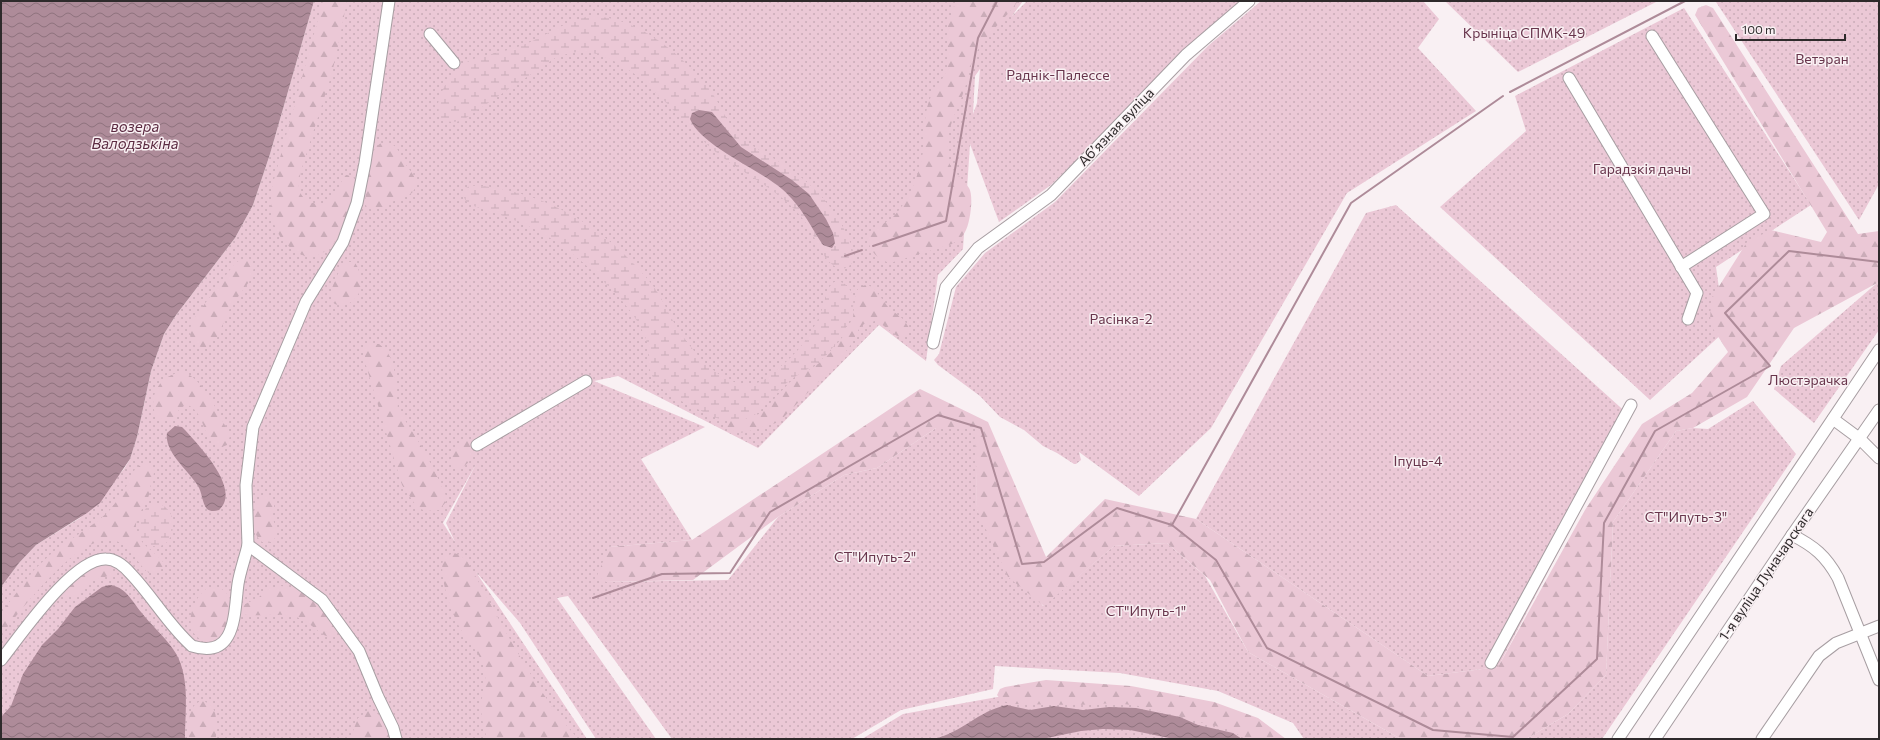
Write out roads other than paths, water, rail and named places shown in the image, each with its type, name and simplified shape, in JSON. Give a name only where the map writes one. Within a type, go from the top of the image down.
[{"type":"street","points":[[1,660],[72,575],[88,564],[105,559],[113,560],[131,574],[192,646],[210,648],[218,645],[231,632],[234,624],[238,583],[248,545],[246,485],[253,427],[306,302],[343,242],[356,203],[365,163],[389,1]]},
{"type":"street","name":"Абʼязная вуліца","points":[[933,343],[946,287],[978,248],[1051,195],[1186,54],[1249,1]]},
{"type":"street","points":[[430,34],[454,63]]},
{"type":"street","points":[[1652,36],[1764,214],[1681,267]]},
{"type":"street","points":[[1569,78],[1697,294],[1688,319]]},
{"type":"street","points":[[1618,739],[1879,350]]},
{"type":"street","points":[[477,445],[586,381]]},
{"type":"street","points":[[1491,663],[1631,405]]},
{"type":"street","name":"1-я вуліца Луначарскага","points":[[1655,739],[1792,535],[1879,410]]},
{"type":"street","points":[[1833,419],[1860,439],[1879,458]]},
{"type":"street","points":[[1792,535],[1813,546],[1831,565],[1838,578],[1879,680]]},
{"type":"street","points":[[248,545],[322,600],[359,651],[393,728],[396,739]]},
{"type":"street","points":[[1762,739],[1819,656],[1836,644],[1879,626]]},
{"type":"water","name":"возера Валодзькіна","points":[[1,1],[314,1],[270,154],[253,205],[235,238],[176,315],[164,334],[151,371],[137,437],[130,459],[100,503],[87,513],[36,545],[19,563],[1,587]]},
{"type":"water","points":[[699,110],[712,112],[741,147],[792,180],[809,194],[826,219],[833,233],[835,243],[832,248],[823,245],[800,209],[782,189],[772,181],[718,148],[696,129],[690,119],[692,113]]},
{"type":"water","points":[[175,426],[182,427],[216,468],[222,480],[225,491],[225,501],[219,510],[212,511],[207,509],[198,486],[169,447],[167,433]]},
{"type":"water","points":[[109,585],[119,588],[128,595],[173,649],[179,659],[185,681],[186,692],[185,739],[1,739],[1,717],[11,706],[23,674],[42,645],[58,629],[75,607],[102,587]]},
{"type":"water","points":[[1007,705],[1030,710],[1054,706],[1083,710],[1109,707],[1136,708],[1180,717],[1198,725],[1233,733],[1242,739],[1174,739],[1130,730],[1103,729],[1081,731],[1042,739],[934,739],[954,732],[987,712]]},
{"type":"waterway","points":[[873,246],[946,221],[978,38],[997,1]]},
{"type":"waterway","points":[[1510,92],[1685,1]]},
{"type":"waterway","points":[[1172,525],[1351,203],[1503,96]]},
{"type":"waterway","points":[[845,256],[862,250]]},
{"type":"waterway","points":[[593,598],[662,574],[730,573],[770,512],[938,415],[981,428],[1022,564],[1044,562],[1117,508],[1172,525],[1216,560],[1267,648],[1433,730],[1513,737],[1597,659],[1604,523],[1655,431],[1770,366],[1725,313],[1789,251],[1879,262]]},
{"type":"park label","name":"Крыніца СПМК-49","points":[[1524,33]]},
{"type":"park label","name":"Ветэран","points":[[1822,59]]},
{"type":"park label","name":"Раднік-Палессе","points":[[1058,75]]},
{"type":"park label","name":"Гарадзкія дачы","points":[[1642,169]]},
{"type":"park label","name":"Расінка-2","points":[[1121,319]]},
{"type":"park label","name":"Люстэрачка","points":[[1808,380]]},
{"type":"park label","name":"Іпуць-4","points":[[1418,461]]},
{"type":"park label","name":"СТ\"Ипуть-3\"","points":[[1686,517]]},
{"type":"park label","name":"СТ\"Ипуть-2\"","points":[[875,557]]},
{"type":"park label","name":"СТ\"Ипуть-1\"","points":[[1146,611]]}]
